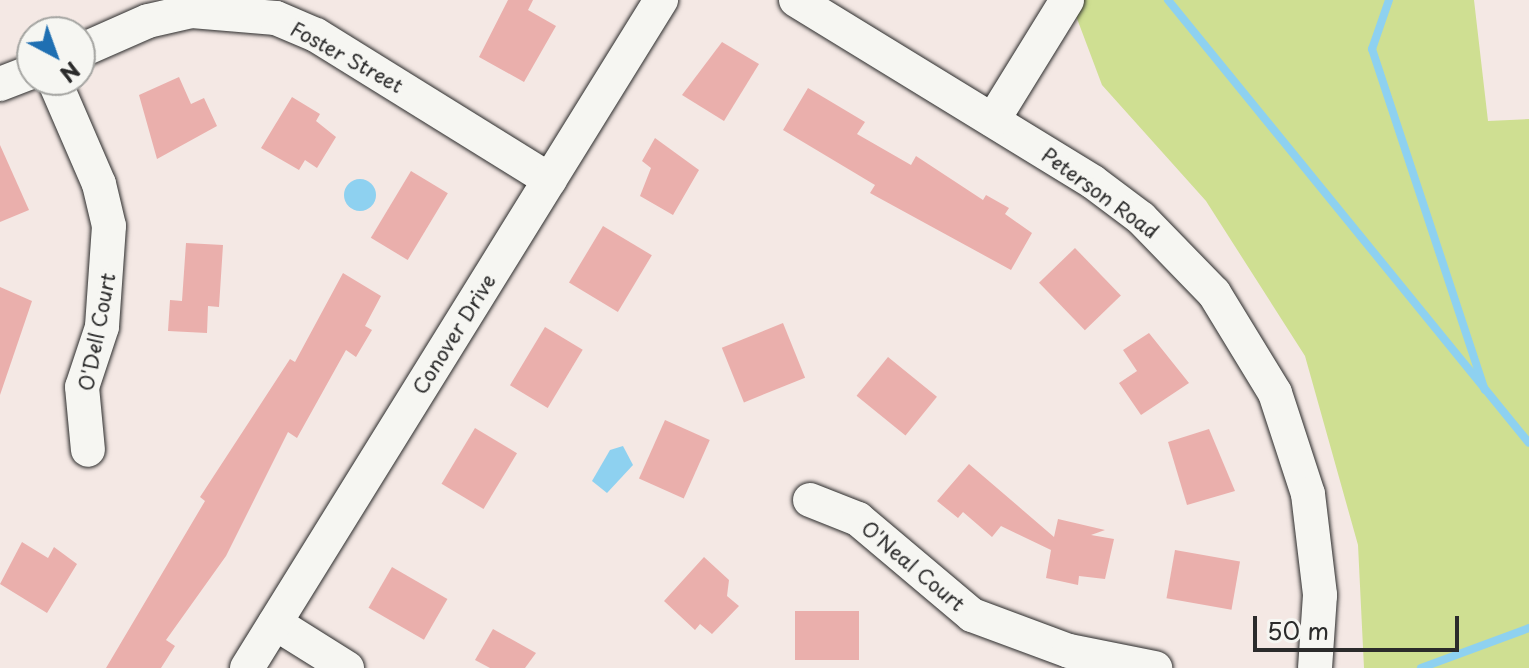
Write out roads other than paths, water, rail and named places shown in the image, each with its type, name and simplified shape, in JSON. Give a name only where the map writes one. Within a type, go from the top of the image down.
[{"type":"street","name":"Conover Drive","points":[[247,668],[661,0]]},
{"type":"street","name":"Peterson Road","points":[[796,0],[993,120],[1141,218],[1214,293],[1247,340],[1275,393],[1308,494],[1320,595],[1315,668]]},
{"type":"street","points":[[993,120],[1067,0]]},
{"type":"street","name":"Foster Street","points":[[96,44],[148,21],[192,11],[276,18],[316,35],[550,180]]},
{"type":"street","name":"O'Dell Court","points":[[61,96],[99,184],[109,226],[102,327],[82,387],[88,450]]},
{"type":"street","name":"O'Neal Court","points":[[810,500],[858,519],[972,615],[1041,643],[1155,668]]},
{"type":"street","points":[[275,623],[347,668]]},
{"type":"water","points":[[360,179],[371,184],[376,195],[371,206],[360,211],[349,206],[344,195],[349,184]]},
{"type":"water","points":[[623,446],[633,465],[607,493],[592,481],[610,450]]},
{"type":"waterway","points":[[1168,0],[1529,443]]},
{"type":"waterway","points":[[1389,0],[1372,49],[1485,390]]},
{"type":"waterway","points":[[1421,668],[1529,628]]}]
